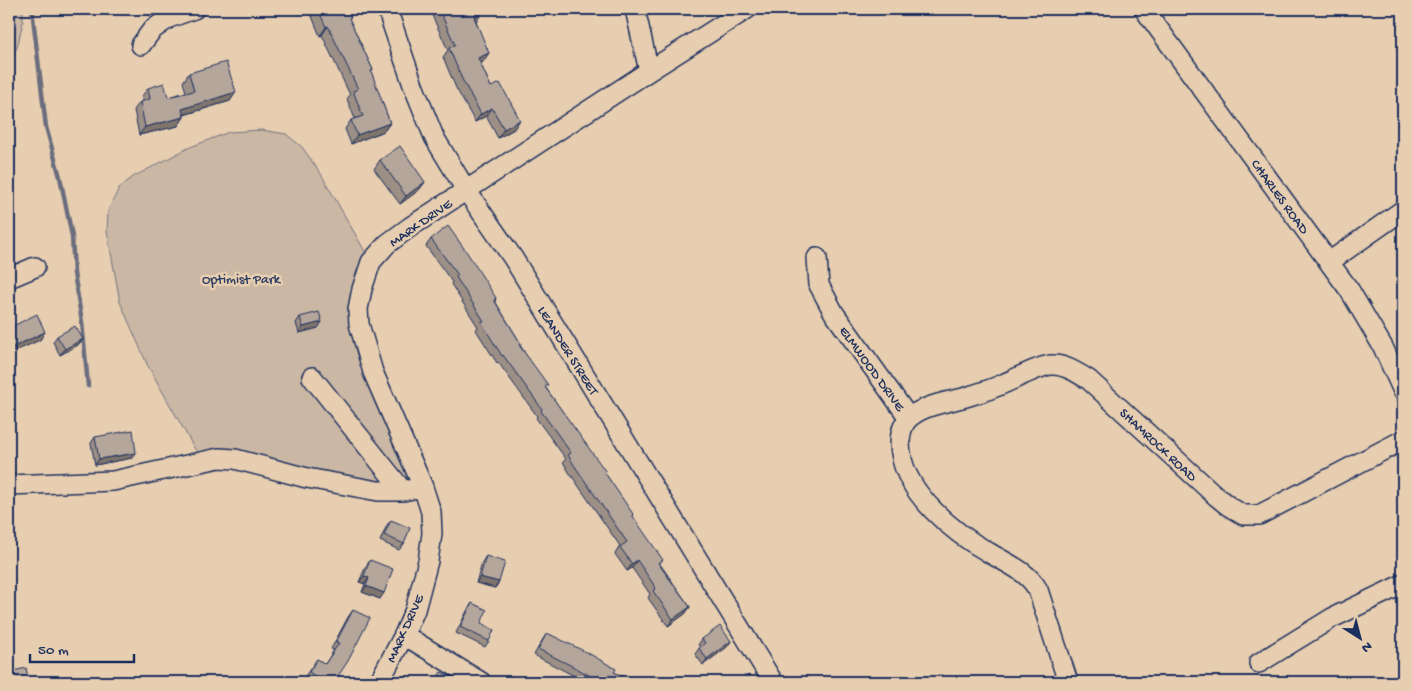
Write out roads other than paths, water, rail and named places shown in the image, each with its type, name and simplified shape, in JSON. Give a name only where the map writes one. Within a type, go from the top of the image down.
[{"type":"street","points":[[141,45],[157,26],[169,18],[194,9]]},
{"type":"street","name":"LEANDER STREET","points":[[387,9],[434,137],[466,190],[513,258],[765,679]]},
{"type":"street","points":[[635,9],[649,71]]},
{"type":"street","name":"MARK DRIVE","points":[[379,682],[415,610],[422,588],[432,534],[431,512],[423,487],[373,372],[359,324],[358,309],[371,262],[387,244],[410,227],[649,71],[748,9]]},
{"type":"street","name":"CHARLES ROAD","points":[[1144,9],[1350,291],[1383,347],[1403,392]]},
{"type":"street","points":[[1329,262],[1403,210]]},
{"type":"street","name":"ELMWOOD DRIVE","points":[[816,258],[819,285],[834,313],[909,418],[903,427],[899,445],[902,463],[909,478],[924,500],[950,526],[980,548],[1026,574],[1034,582],[1068,682]]},
{"type":"street","points":[[9,278],[35,267]]},
{"type":"street","name":"SHAMROCK ROAD","points":[[909,418],[926,408],[995,388],[1045,366],[1060,366],[1077,372],[1088,380],[1216,496],[1243,515],[1259,514],[1403,440]]},
{"type":"street","points":[[312,377],[403,491]]},
{"type":"street","points":[[9,485],[113,481],[219,458],[235,459],[307,478],[378,491],[403,491],[423,487]]},
{"type":"street","points":[[1258,664],[1332,618],[1403,584]]},
{"type":"street","points":[[404,635],[482,682]]},
{"type":"waterway","points":[[32,9],[46,127],[60,177],[72,236],[74,273],[82,322],[88,386]]},
{"type":"park label","name":"Optimist Park","points":[[241,278]]}]
